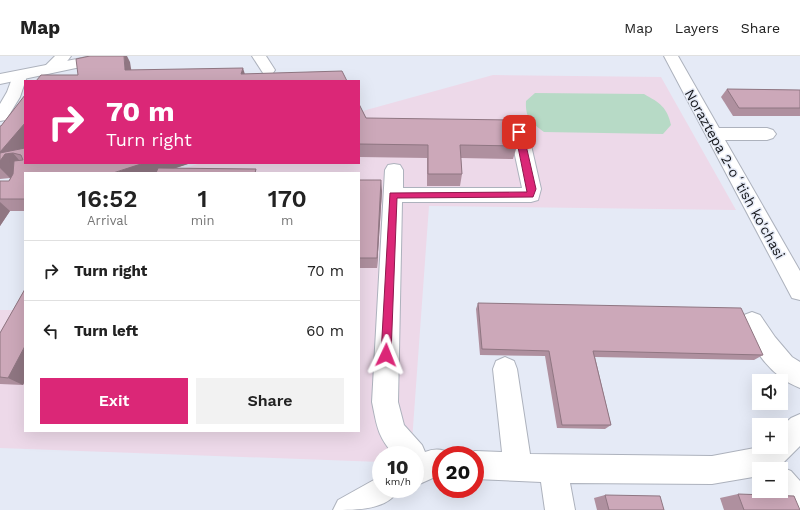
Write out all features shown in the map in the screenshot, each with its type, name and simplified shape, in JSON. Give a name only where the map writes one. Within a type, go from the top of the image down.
[{"type":"street","points":[[48,70],[64,56]]},
{"type":"street","points":[[0,79],[114,56]]},
{"type":"street","points":[[259,56],[268,70]]},
{"type":"street","name":"Noraztepa 2-oʻtish ko'chasi","points":[[671,56],[800,291]]},
{"type":"street","points":[[0,116],[12,99],[18,87],[18,76]]},
{"type":"street","points":[[393,195],[531,195],[532,189],[519,132]]},
{"type":"street","points":[[713,134],[767,134]]},
{"type":"street","points":[[394,170],[384,402],[392,432],[405,446]]},
{"type":"street","points":[[752,322],[767,345],[784,365],[800,376]]},
{"type":"street","points":[[505,369],[518,467]]},
{"type":"street","points":[[484,465],[553,469],[712,470],[776,461],[800,427]]},
{"type":"street","points":[[776,461],[799,510]]},
{"type":"street","points":[[553,469],[560,510]]},
{"type":"street","points":[[348,510],[372,496]]},
{"type":"shaded area","points":[[493,75],[661,77],[736,210],[429,206],[412,446],[372,446],[372,462],[0,448],[0,310],[15,310],[24,295],[24,432],[360,432],[360,172],[173,172],[198,164],[360,164],[360,112]]},
{"type":"green space","points":[[535,93],[644,94],[662,106],[671,125],[663,134],[544,132],[532,122],[527,112],[526,101]]},
{"type":"building","points":[[90,56],[124,56],[125,70],[243,68],[241,74],[342,71],[346,80],[37,80],[41,75],[78,75],[76,59]]},
{"type":"building","points":[[727,89],[800,90],[800,108],[739,108]]},
{"type":"building","points":[[24,96],[24,124],[0,152],[1,126]]},
{"type":"building","points":[[360,106],[366,118],[512,120],[517,146],[460,145],[462,174],[428,174],[428,145],[360,144]]},
{"type":"building","points":[[24,148],[24,164],[141,164],[116,172],[24,172],[24,199],[0,199],[0,181],[9,181],[13,174],[14,161],[23,160],[21,155],[13,153],[5,154],[0,161],[0,153]]},
{"type":"building","points":[[158,168],[256,169],[255,172],[156,172]]},
{"type":"building","points":[[360,180],[381,180],[377,258],[360,258]]},
{"type":"building","points":[[24,291],[24,348],[8,378],[0,377],[0,333]]},
{"type":"building","points":[[478,303],[741,308],[763,355],[593,351],[611,425],[562,425],[549,351],[482,349]]},
{"type":"building","points":[[738,494],[752,494],[752,498],[788,498],[788,496],[794,496],[800,510],[744,510]]},
{"type":"building","points":[[605,495],[660,496],[664,510],[609,510]]},
{"type":"route","points":[[386,355],[393,195],[531,195],[532,189],[519,132]]}]
